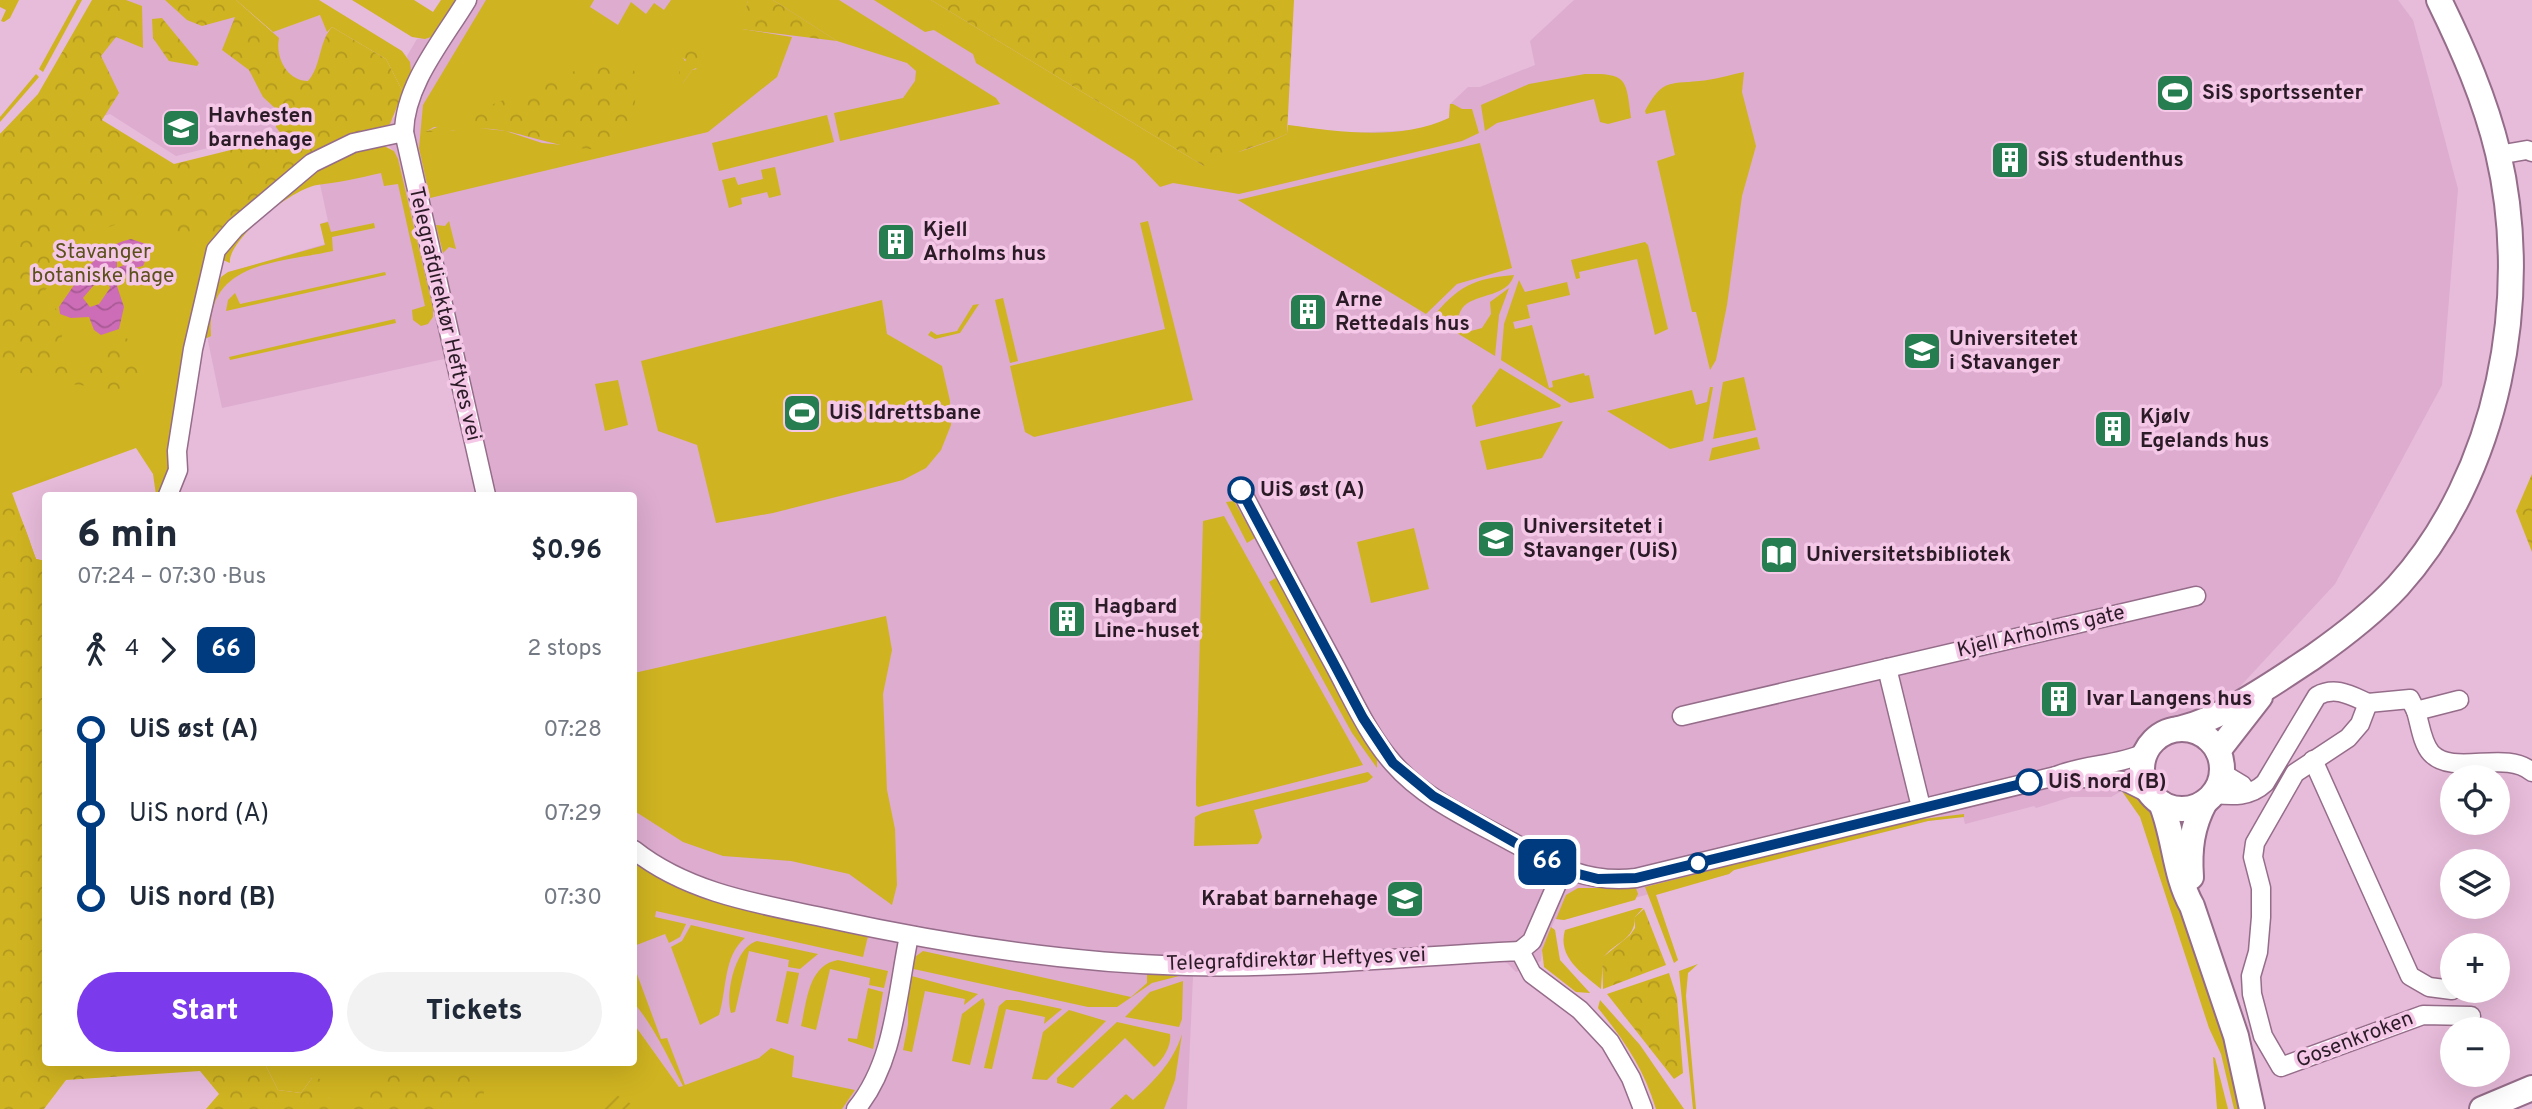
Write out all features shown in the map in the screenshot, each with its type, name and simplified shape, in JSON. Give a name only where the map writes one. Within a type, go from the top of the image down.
[{"type":"main road","points":[[2252,1109],[2236,1036],[2192,906],[2183,890],[2168,821],[2142,774],[2145,753],[2158,736],[2210,719],[2272,684],[2330,645],[2390,594],[2427,548],[2464,485],[2490,413],[2507,328],[2509,251],[2498,155],[2471,69],[2439,0]]},
{"type":"main road","points":[[2192,906],[2190,845],[2195,821],[2243,716],[2272,684]]},
{"type":"main road","points":[[2179,729],[2202,734],[2215,780]]},
{"type":"main road","points":[[2156,799],[2183,809],[2215,780]]},
{"type":"main road","points":[[2236,1036],[2253,1069],[2268,1109]]},
{"type":"main road","points":[[2482,1109],[2532,1088]]},
{"type":"main road","points":[[2524,1109],[2532,1105]]},
{"type":"street","name":"Telegrafdirektør Heftyes vei","points":[[467,0],[413,89],[405,114],[404,132],[485,492]]},
{"type":"street","points":[[169,492],[178,470],[177,451],[193,349],[216,250],[235,228],[312,163],[353,143],[404,132]]},
{"type":"street","points":[[2498,155],[2528,150],[2532,152]]},
{"type":"street","points":[[1241,490],[1363,718],[1393,763],[1439,800],[1563,870],[1598,879],[1636,878],[2056,776],[2081,766],[2123,761],[2145,753]]},
{"type":"street","name":"Kjell Arholms gate","points":[[1682,716],[2196,596]]},
{"type":"street","points":[[1887,668],[1921,807]]},
{"type":"street","points":[[2215,780],[2236,796],[2260,787],[2316,696],[2326,691],[2337,691],[2368,702],[2410,699],[2426,746],[2439,759],[2450,762],[2515,763],[2532,772]]},
{"type":"street","points":[[2416,711],[2459,700]]},
{"type":"street","name":"Gosenkroken","points":[[2368,702],[2360,724],[2348,738],[2295,773],[2259,833],[2253,857],[2261,888],[2261,917],[2251,985],[2253,1007],[2271,1054],[2281,1067],[2423,1014],[2471,1016]]},
{"type":"street","name":"Gosenkroken","points":[[2313,760],[2410,975],[2429,987],[2440,988]]},
{"type":"street","points":[[2056,776],[2124,781],[2156,799]]},
{"type":"street","name":"Telegrafdirektør Heftyes vei","points":[[637,852],[680,878],[718,893],[909,936],[1054,958],[1188,966],[1520,951]]},
{"type":"street","points":[[1563,870],[1532,941],[1520,951],[1532,974],[1580,1010],[1610,1042],[1631,1078],[1643,1109]]},
{"type":"street","points":[[856,1109],[873,1083],[885,1056],[909,936]]},
{"type":"shaded area","points":[[116,0],[236,0],[269,33],[320,15],[332,42],[376,80],[276,155],[252,137],[176,156],[110,114],[86,121],[66,77]]},
{"type":"shaded area","name":"Universitetet i Stavanger (UiS)","points":[[458,0],[931,0],[1190,159],[1287,134],[1288,125],[1345,133],[1417,130],[1434,125],[1449,118],[1450,104],[1468,87],[1480,87],[1535,65],[1530,41],[1574,0],[2398,0],[2413,20],[2458,189],[2442,385],[2335,584],[2222,706],[2158,724],[2130,751],[2118,756],[2120,792],[2111,797],[2071,797],[1965,824],[1963,816],[1928,821],[1734,870],[1729,874],[1638,897],[1564,920],[1555,919],[1542,950],[1541,961],[1516,972],[1507,963],[1498,960],[1193,976],[1187,1109],[708,1109],[682,1091],[637,1028],[637,912],[643,869],[637,864],[637,492],[476,492],[444,359],[222,408],[207,336],[203,335],[213,300],[233,271],[325,244],[320,224],[328,221],[320,184],[394,151],[388,146],[385,128],[395,116],[411,73],[407,56],[417,39],[434,36]]},
{"type":"green space","points":[[0,0],[19,0],[10,18],[4,22],[1,21],[6,10],[0,7]]},
{"type":"green space","points":[[77,0],[82,0],[43,72],[39,69]]},
{"type":"green space","points":[[92,0],[126,0],[142,6],[143,48],[116,37],[101,56],[119,93],[102,120],[174,164],[263,142],[274,149],[285,146],[285,139],[276,127],[276,109],[263,97],[249,70],[222,50],[235,17],[202,26],[187,20],[165,0],[236,0],[279,38],[279,53],[284,67],[301,80],[308,81],[312,75],[324,40],[332,27],[386,59],[403,92],[390,124],[361,136],[215,243],[163,227],[130,222],[99,232],[84,245],[45,290],[64,323],[61,343],[67,357],[91,357],[126,338],[136,344],[143,364],[129,394],[118,398],[106,396],[96,387],[46,381],[0,370],[0,134],[38,94]]},
{"type":"green space","points":[[236,0],[319,0],[402,51],[410,62],[411,71],[403,92],[386,59],[332,27],[327,32],[320,15],[273,32]]},
{"type":"green space","points":[[352,0],[414,0],[433,12],[441,0],[458,0],[434,36],[425,39],[412,37]]},
{"type":"green space","points":[[486,0],[594,0],[590,7],[618,25],[631,2],[646,14],[654,3],[664,10],[671,0],[748,0],[742,29],[792,37],[777,77],[708,132],[430,198],[419,148],[423,105]],"holes":[[[682,56],[697,69],[692,70],[683,83],[679,71],[686,63]],[[630,121],[596,148],[542,143],[506,131],[469,127],[452,131],[427,131],[434,127]]]},
{"type":"green space","points":[[748,0],[773,0],[837,41],[741,29]]},
{"type":"green space","points":[[773,0],[839,0],[996,98],[1000,104],[840,141],[834,113],[903,98],[915,81],[916,71],[907,63],[837,41]]},
{"type":"green space","points":[[874,0],[931,0],[1204,166],[1287,134],[1288,125],[1370,133],[1410,130],[1449,118],[1450,104],[1462,109],[1472,109],[1479,133],[1462,141],[1239,194],[1173,183],[1160,187],[1135,161],[976,63],[973,54],[934,30],[925,32]]},
{"type":"green space","points":[[931,0],[1294,0],[1287,134],[1230,156],[1217,167],[1204,166]]},
{"type":"green space","points":[[162,18],[199,63],[197,66],[169,61],[153,38],[152,19]]},
{"type":"green space","points":[[671,43],[706,47],[707,63],[692,70],[683,83],[679,82],[679,71],[686,60],[675,52]]},
{"type":"green space","points":[[604,59],[631,67],[637,75],[634,110],[629,128],[620,142],[610,147],[596,149],[563,146],[495,129],[425,132]]},
{"type":"green space","points":[[1744,72],[1742,92],[1756,146],[1742,196],[1727,305],[1716,360],[1710,370],[1696,312],[1692,312],[1657,161],[1675,155],[1665,110],[1646,114],[1645,111],[1656,94],[1666,86]]},
{"type":"green space","points":[[36,74],[39,77],[0,122],[0,117]]},
{"type":"green space","points":[[1585,74],[1609,75],[1622,81],[1628,94],[1631,118],[1608,124],[1600,122],[1594,99],[1497,123],[1485,131],[1481,105],[1529,84]]},
{"type":"green space","points":[[827,115],[834,142],[719,171],[712,143]]},
{"type":"green space","name":"Stavanger botaniske hage","points":[[18,118],[214,241],[175,436],[168,452],[172,470],[164,492],[156,492],[153,474],[136,448],[12,493],[36,559],[42,560],[42,569],[0,682],[0,134]]},
{"type":"green space","points":[[1480,143],[1512,268],[1457,284],[1426,314],[1238,200]]},
{"type":"green space","points":[[382,145],[394,151],[398,159],[433,308],[433,317],[428,324],[421,326],[413,320],[412,310],[425,306],[398,184],[384,186],[381,173],[317,185],[293,195],[250,229],[239,241],[230,263],[223,260],[223,252],[230,242],[334,155]]},
{"type":"green space","points":[[775,167],[781,195],[769,198],[767,192],[741,198],[742,204],[729,208],[722,180],[735,177],[738,185],[763,179],[761,170]]},
{"type":"green space","points":[[449,221],[456,249],[449,247],[443,253],[436,225],[445,226]]},
{"type":"green space","points":[[1148,221],[1193,400],[1034,437],[1025,432],[1010,366],[1165,329],[1140,223]]},
{"type":"green space","points":[[328,222],[331,232],[374,223],[375,228],[332,237],[333,251],[269,263],[233,279],[220,293],[212,311],[211,336],[207,338],[200,334],[221,277],[228,272],[325,245],[320,224]]},
{"type":"green space","points":[[1645,242],[1648,245],[1668,329],[1655,335],[1637,259],[1579,272],[1580,278],[1576,279],[1571,260]]},
{"type":"green space","points":[[385,272],[386,275],[226,311],[228,300],[235,293],[240,304]]},
{"type":"green space","points":[[1514,275],[1506,287],[1464,306],[1453,330],[1432,318],[1467,286]]},
{"type":"green space","points":[[1519,280],[1525,292],[1567,282],[1570,295],[1527,305],[1530,318],[1513,322],[1515,329],[1532,325],[1549,388],[1553,387],[1552,381],[1584,373],[1585,376],[1589,375],[1594,398],[1570,403],[1501,360],[1504,324]]},
{"type":"green space","points":[[1509,288],[1499,315],[1495,356],[1457,333],[1463,323],[1471,331],[1482,328],[1491,314],[1490,302]]},
{"type":"green space","points":[[1003,298],[1018,361],[1010,363],[995,300]]},
{"type":"green space","name":"UiS Idrettsbane","points":[[882,300],[887,334],[942,366],[950,401],[951,425],[941,450],[926,468],[903,480],[773,513],[716,523],[697,445],[658,431],[641,361]]},
{"type":"green space","points":[[979,304],[960,333],[935,339],[928,335],[931,331],[937,335],[957,331],[973,305]]},
{"type":"green space","points":[[395,319],[396,323],[230,360],[229,357]]},
{"type":"green space","points":[[1500,368],[1561,405],[1560,407],[1476,427],[1472,406]]},
{"type":"green space","points":[[1744,377],[1756,430],[1713,439],[1723,382]]},
{"type":"green space","points":[[618,380],[628,425],[605,431],[595,384]]},
{"type":"green space","points":[[1710,387],[1713,387],[1703,441],[1670,449],[1607,411],[1692,390],[1696,405],[1707,402]]},
{"type":"green space","points":[[1563,421],[1542,458],[1487,470],[1480,441]]},
{"type":"green space","points":[[1757,437],[1760,449],[1709,461],[1712,448]]},
{"type":"green space","points":[[2532,474],[2532,552],[2516,511]]},
{"type":"green space","points":[[0,493],[19,515],[36,559],[42,560],[42,1066],[266,1066],[278,1090],[301,1093],[312,1078],[321,1079],[329,1098],[354,1104],[364,1100],[377,1066],[488,1067],[483,1097],[451,1109],[206,1109],[219,1094],[200,1071],[66,1080],[44,1109],[0,1109]]},
{"type":"green space","points":[[1234,501],[1255,538],[1247,543],[1226,502]]},
{"type":"green space","points":[[1224,516],[1363,765],[1198,807],[1196,784],[1203,521]]},
{"type":"green space","points":[[1414,528],[1429,589],[1371,603],[1357,542]]},
{"type":"green space","points":[[1277,577],[1377,753],[1377,768],[1352,733],[1269,582]]},
{"type":"green space","points":[[886,616],[892,650],[883,694],[887,790],[895,829],[897,885],[892,905],[849,874],[791,861],[723,856],[683,842],[637,813],[637,672]]},
{"type":"green space","points":[[1368,772],[1373,777],[1367,782],[1254,810],[1262,837],[1258,844],[1194,846],[1195,817],[1202,813]]},
{"type":"green space","points":[[2119,787],[2132,792],[2152,810],[2245,1109],[2234,1109],[2221,1054],[2209,1028],[2140,817]]},
{"type":"green space","points":[[1964,814],[1964,817],[1928,821],[1734,870],[1729,874],[1656,895],[1678,960],[1674,963],[1645,887],[1906,821]]},
{"type":"green space","points":[[637,864],[660,878],[717,902],[777,918],[868,936],[863,957],[656,911],[655,917],[686,924],[680,937],[669,943],[665,934],[637,945]]},
{"type":"green space","points":[[1578,888],[1636,888],[1638,894],[1635,900],[1564,920],[1556,919],[1566,895]]},
{"type":"green space","points":[[1643,908],[1635,917],[1632,931],[1603,958],[1601,989],[1573,964],[1568,956],[1563,940],[1565,930]]},
{"type":"green space","points":[[1644,909],[1666,965],[1603,989],[1602,958],[1630,935],[1635,928],[1635,917]]},
{"type":"green space","points":[[691,925],[745,938],[738,945],[729,964],[719,1015],[700,1025],[671,947],[682,941]]},
{"type":"green space","points":[[1551,927],[1555,930],[1560,960],[1590,993],[1576,992],[1544,967],[1542,950]]},
{"type":"green space","points":[[757,941],[818,954],[800,969],[788,967],[789,960],[749,951],[735,1012],[731,1013],[729,995],[734,972],[743,952]]},
{"type":"green space","points":[[923,951],[1131,997],[1147,983],[1147,975],[1183,975],[1152,983],[1117,1007],[1088,1007],[909,968],[912,959]]},
{"type":"green space","points":[[838,960],[888,971],[884,988],[869,985],[870,978],[830,969],[816,1030],[801,1026],[807,996],[815,977],[828,963]]},
{"type":"green space","points":[[1698,964],[1688,973],[1686,996],[1696,1109],[1693,1109],[1679,971]]},
{"type":"green space","points":[[787,971],[799,973],[788,1024],[776,1021]]},
{"type":"green space","points":[[1669,973],[1677,998],[1683,1073],[1674,1079],[1607,994]]},
{"type":"green space","points":[[637,974],[661,1039],[667,1038],[685,1085],[759,1058],[771,1048],[794,1056],[792,1077],[855,1090],[842,1109],[348,1109],[329,1098],[312,1078],[301,1093],[278,1090],[266,1066],[637,1066],[637,1028],[679,1087],[683,1086],[637,1007]]},
{"type":"green space","points":[[908,975],[978,994],[964,1005],[965,999],[925,991],[912,1052],[903,1050],[908,1024]]},
{"type":"green space","points":[[1183,981],[1182,1019],[1179,1027],[1125,1017],[1150,992]]},
{"type":"green space","points":[[868,988],[883,992],[873,1049],[848,1041],[848,1038],[857,1039]]},
{"type":"green space","points":[[983,998],[985,1004],[970,1065],[952,1061],[962,1014]]},
{"type":"green space","points":[[1006,1000],[1062,1009],[1044,1024],[1045,1017],[1006,1009],[992,1069],[984,1068],[999,1006]]},
{"type":"green space","points":[[1600,1000],[1640,1045],[1684,1109],[1656,1109],[1646,1081],[1632,1056],[1598,1008]]},
{"type":"green space","points":[[1069,1010],[1106,1021],[1047,1080],[1032,1079],[1043,1032]]},
{"type":"green space","points":[[1117,1022],[1170,1034],[1164,1056],[1154,1067],[1125,1038],[1073,1088],[1057,1083],[1057,1078]]},
{"type":"green space","points":[[1182,1034],[1175,1080],[1164,1109],[1110,1109],[1126,1094],[1133,1100],[1155,1079],[1168,1063]]},
{"type":"green space","points":[[2213,1057],[2215,1058],[2228,1109],[2217,1109]]},
{"type":"green space","points":[[612,1092],[639,1109],[599,1109]]},
{"type":"water","points":[[131,239],[149,245],[150,250],[143,266],[130,269],[117,286],[124,307],[119,329],[101,335],[94,330],[89,317],[71,318],[60,314],[59,307],[89,266],[119,243]],"holes":[[[124,251],[134,252],[138,259],[117,268],[117,257]],[[99,279],[107,281],[110,288],[99,304],[90,307],[83,298]]]},
{"type":"bus line","name":"66","points":[[1241,490],[1363,718],[1393,763],[1433,796],[1563,870],[1598,879],[1636,878],[2029,782]]},
{"type":"place","name":"SiS sportssenter","points":[[2175,93]]},
{"type":"place","name":"Havhesten barnehage","points":[[181,128]]},
{"type":"place","name":"SiS studenthus","points":[[2010,160]]},
{"type":"place","name":"Kjell Arholms hus","points":[[896,242]]},
{"type":"place","name":"Arne Rettedals hus","points":[[1308,312]]},
{"type":"place","name":"Universitetet i Stavanger","points":[[1922,351]]},
{"type":"place","name":"UiS Idrettsbane","points":[[802,413]]},
{"type":"place","name":"Kjølv Egelands hus","points":[[2113,429]]},
{"type":"place","name":"UiS øst (A)","points":[[1241,490]]},
{"type":"place","name":"Universitetet i Stavanger (UiS)","points":[[1496,539]]},
{"type":"place","name":"Universitetsbibliotek","points":[[1779,555]]},
{"type":"place","name":"Hagbard Line-huset","points":[[1067,619]]},
{"type":"place","name":"Ivar Langens hus","points":[[2059,699]]},
{"type":"place","name":"UiS nord (B)","points":[[2029,782]]},
{"type":"place","name":"Krabat barnehage","points":[[1405,899]]}]
